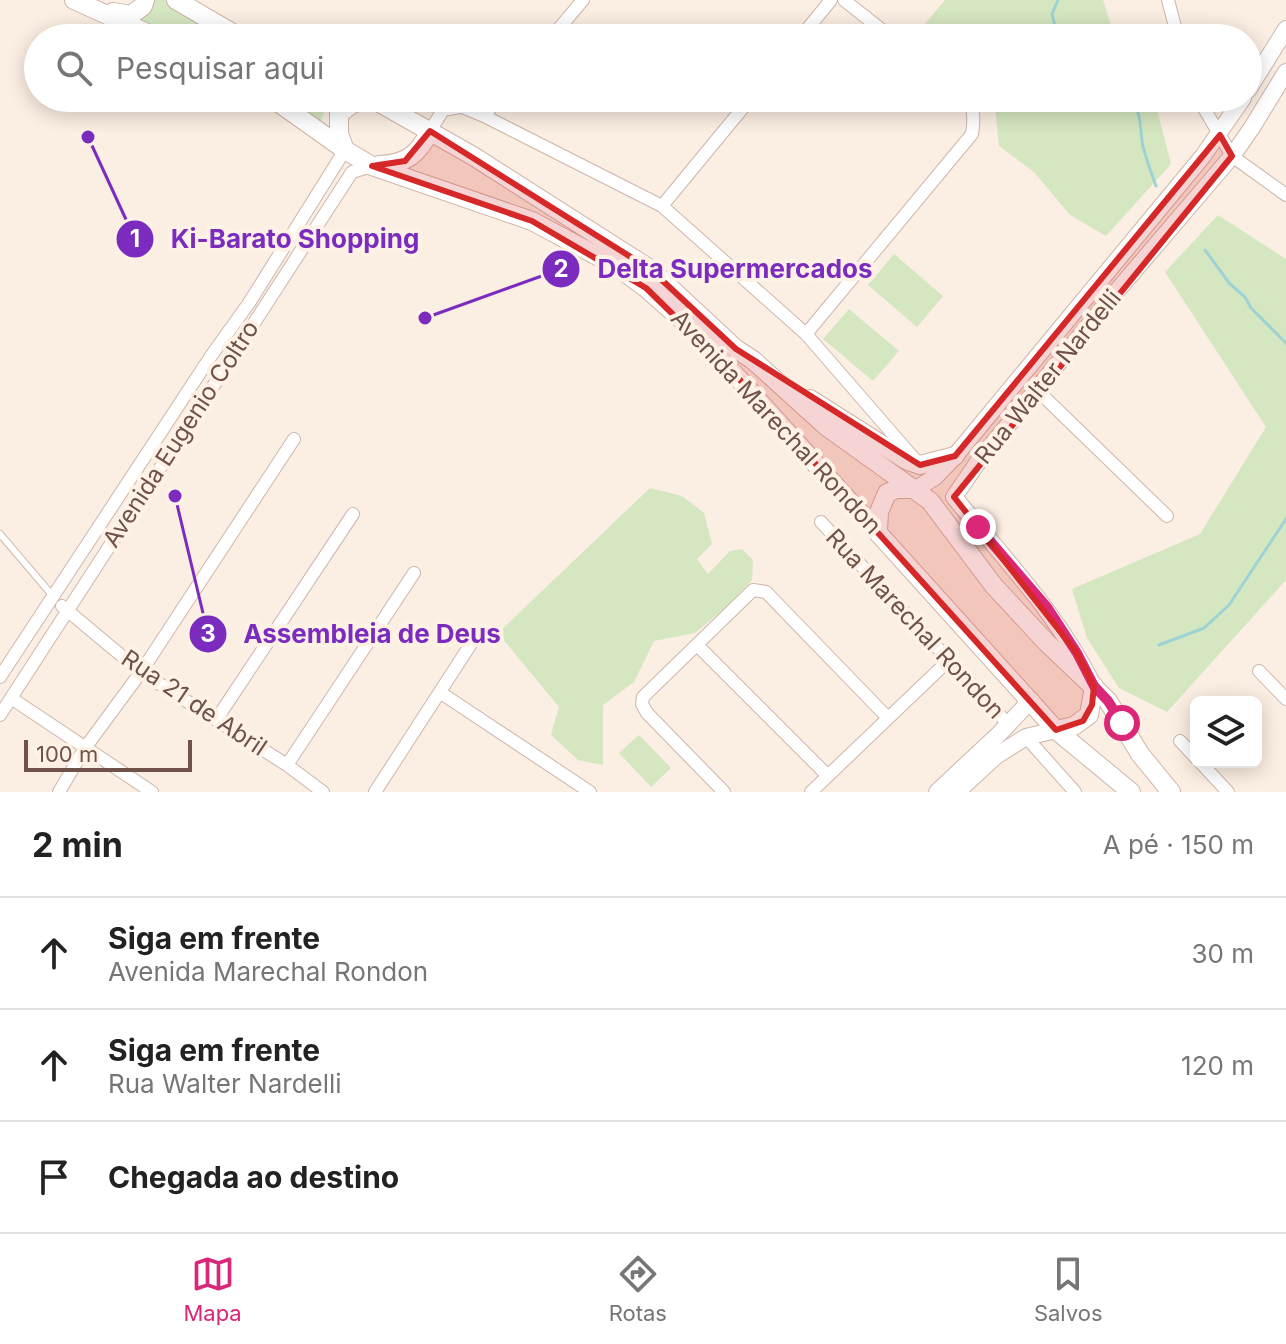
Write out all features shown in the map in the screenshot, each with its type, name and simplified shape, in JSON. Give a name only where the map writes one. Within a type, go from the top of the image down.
[{"type":"main road","points":[[78,2],[131,15],[143,6],[145,0]]},
{"type":"main road","points":[[176,0],[217,24]]},
{"type":"main road","points":[[78,2],[127,24]]},
{"type":"main road","name":"Avenida Marechal Rondon","points":[[292,112],[372,166],[532,221],[616,266],[646,288],[709,347],[1056,730],[1131,792]]},
{"type":"main road","points":[[342,112],[339,134],[345,150]]},
{"type":"main road","name":"Avenida Marechal Rondon","points":[[396,112],[650,269],[736,349],[753,360],[827,427],[916,489],[938,510],[994,586],[1047,643],[1108,701],[1140,754],[1171,792]]},
{"type":"main road","points":[[408,119],[414,135],[415,155]]},
{"type":"main road","points":[[372,166],[395,164],[415,155],[430,131]]},
{"type":"main road","points":[[753,360],[906,460],[920,465],[955,456]]},
{"type":"main road","points":[[878,530],[879,512],[887,493],[897,489],[916,489]]},
{"type":"main road","points":[[1056,730],[1074,726],[1089,715],[1094,686]]},
{"type":"street","points":[[563,24],[583,0]]},
{"type":"street","points":[[811,24],[831,0]]},
{"type":"street","points":[[844,0],[874,24]]},
{"type":"street","points":[[1168,0],[1174,24]]},
{"type":"street","points":[[1262,68],[1286,29]]},
{"type":"street","name":"Rua Walter Nardelli","points":[[1262,111],[1286,72]]},
{"type":"street","points":[[430,131],[442,112]]},
{"type":"street","points":[[476,112],[662,206],[806,334],[920,465]]},
{"type":"street","points":[[484,116],[487,112]]},
{"type":"street","points":[[662,206],[739,112]]},
{"type":"street","points":[[806,334],[972,134],[973,112]]},
{"type":"street","points":[[1206,112],[1232,156],[1286,195]]},
{"type":"street","name":"Rua Walter Nardelli","points":[[916,489],[935,477],[955,456],[1220,135],[1234,112]]},
{"type":"street","name":"Rua Walter Nardelli","points":[[1094,686],[1047,607],[954,497],[978,462],[1232,156],[1261,112]]},
{"type":"street","name":"Avenida Eugenio Coltro","points":[[0,715],[166,457],[345,150]]},
{"type":"street","name":"Avenida Eugenio Coltro","points":[[0,677],[152,448],[352,172],[372,166]]},
{"type":"street","points":[[1037,390],[1167,516]]},
{"type":"street","points":[[59,792],[85,748],[141,672],[294,439]]},
{"type":"street","points":[[152,448],[166,457]]},
{"type":"street","points":[[216,720],[353,514]]},
{"type":"street","name":"Rua Marechal Rondon","points":[[821,522],[1009,725]]},
{"type":"street","points":[[287,765],[414,573]]},
{"type":"street","points":[[724,792],[647,713],[642,704],[643,697],[753,590],[766,592],[888,718]]},
{"type":"street","name":"Rua 21 de Abril","points":[[54,597],[141,672],[287,765],[323,792]]},
{"type":"street","points":[[375,792],[478,633]]},
{"type":"street","points":[[697,645],[828,776]]},
{"type":"street","points":[[811,792],[948,661]]},
{"type":"street","points":[[1259,671],[1286,699]]},
{"type":"street","points":[[441,693],[590,792]]},
{"type":"street","points":[[11,698],[152,792]]},
{"type":"street","points":[[937,792],[1009,725],[1031,700]]},
{"type":"street","points":[[957,792],[996,756],[1026,737],[1056,730]]},
{"type":"street","name":"Rua Marechal Rondon","points":[[1026,737],[1075,792]]},
{"type":"street","points":[[1180,741],[1190,752]]},
{"type":"street","points":[[1206,768],[1228,792]]},
{"type":"lane","points":[[0,534],[54,597]]},
{"type":"highlighted area","points":[[430,131],[650,269],[736,349],[920,465],[955,456],[1220,135],[1232,156],[954,497],[1077,653],[1094,686],[1092,705],[1083,721],[1056,730],[739,379],[646,288],[532,221],[372,166],[405,161]]},
{"type":"green space","points":[[152,0],[171,0],[208,24],[145,24],[137,21]]},
{"type":"green space","points":[[945,0],[1103,0],[1111,24],[925,24]]},
{"type":"green space","points":[[306,112],[324,112],[321,122]]},
{"type":"green space","points":[[995,112],[1158,112],[1171,164],[1106,236],[1070,215],[1034,172],[999,146]]},
{"type":"green space","points":[[1218,215],[1286,259],[1286,580],[1167,712],[1119,688],[1087,638],[1072,589],[1200,534],[1266,427],[1165,272]]},
{"type":"green space","points":[[894,254],[943,296],[917,327],[868,285]]},
{"type":"green space","points":[[849,309],[899,351],[873,381],[823,339]]},
{"type":"green space","points":[[650,488],[682,496],[704,513],[712,544],[697,559],[708,574],[730,551],[742,549],[753,560],[752,580],[695,633],[654,641],[634,682],[603,705],[603,765],[578,760],[551,735],[559,707],[498,633]]},
{"type":"green space","points":[[639,735],[671,768],[651,787],[619,753]]},
{"type":"waterway","points":[[1054,24],[1052,14],[1058,0]]},
{"type":"waterway","points":[[1138,112],[1143,147],[1156,186]]},
{"type":"waterway","points":[[1205,250],[1230,284],[1286,343]]},
{"type":"waterway","points":[[1159,645],[1204,628],[1229,605],[1286,519]]},
{"type":"place","name":"Ki-Barato Shopping","points":[[88,137]]},
{"type":"place","name":"Delta Supermercados","points":[[425,318]]},
{"type":"place","name":"Assembleia de Deus","points":[[175,496]]},
{"type":"route","points":[[978,527],[1047,607],[1094,686],[1122,723]]}]
